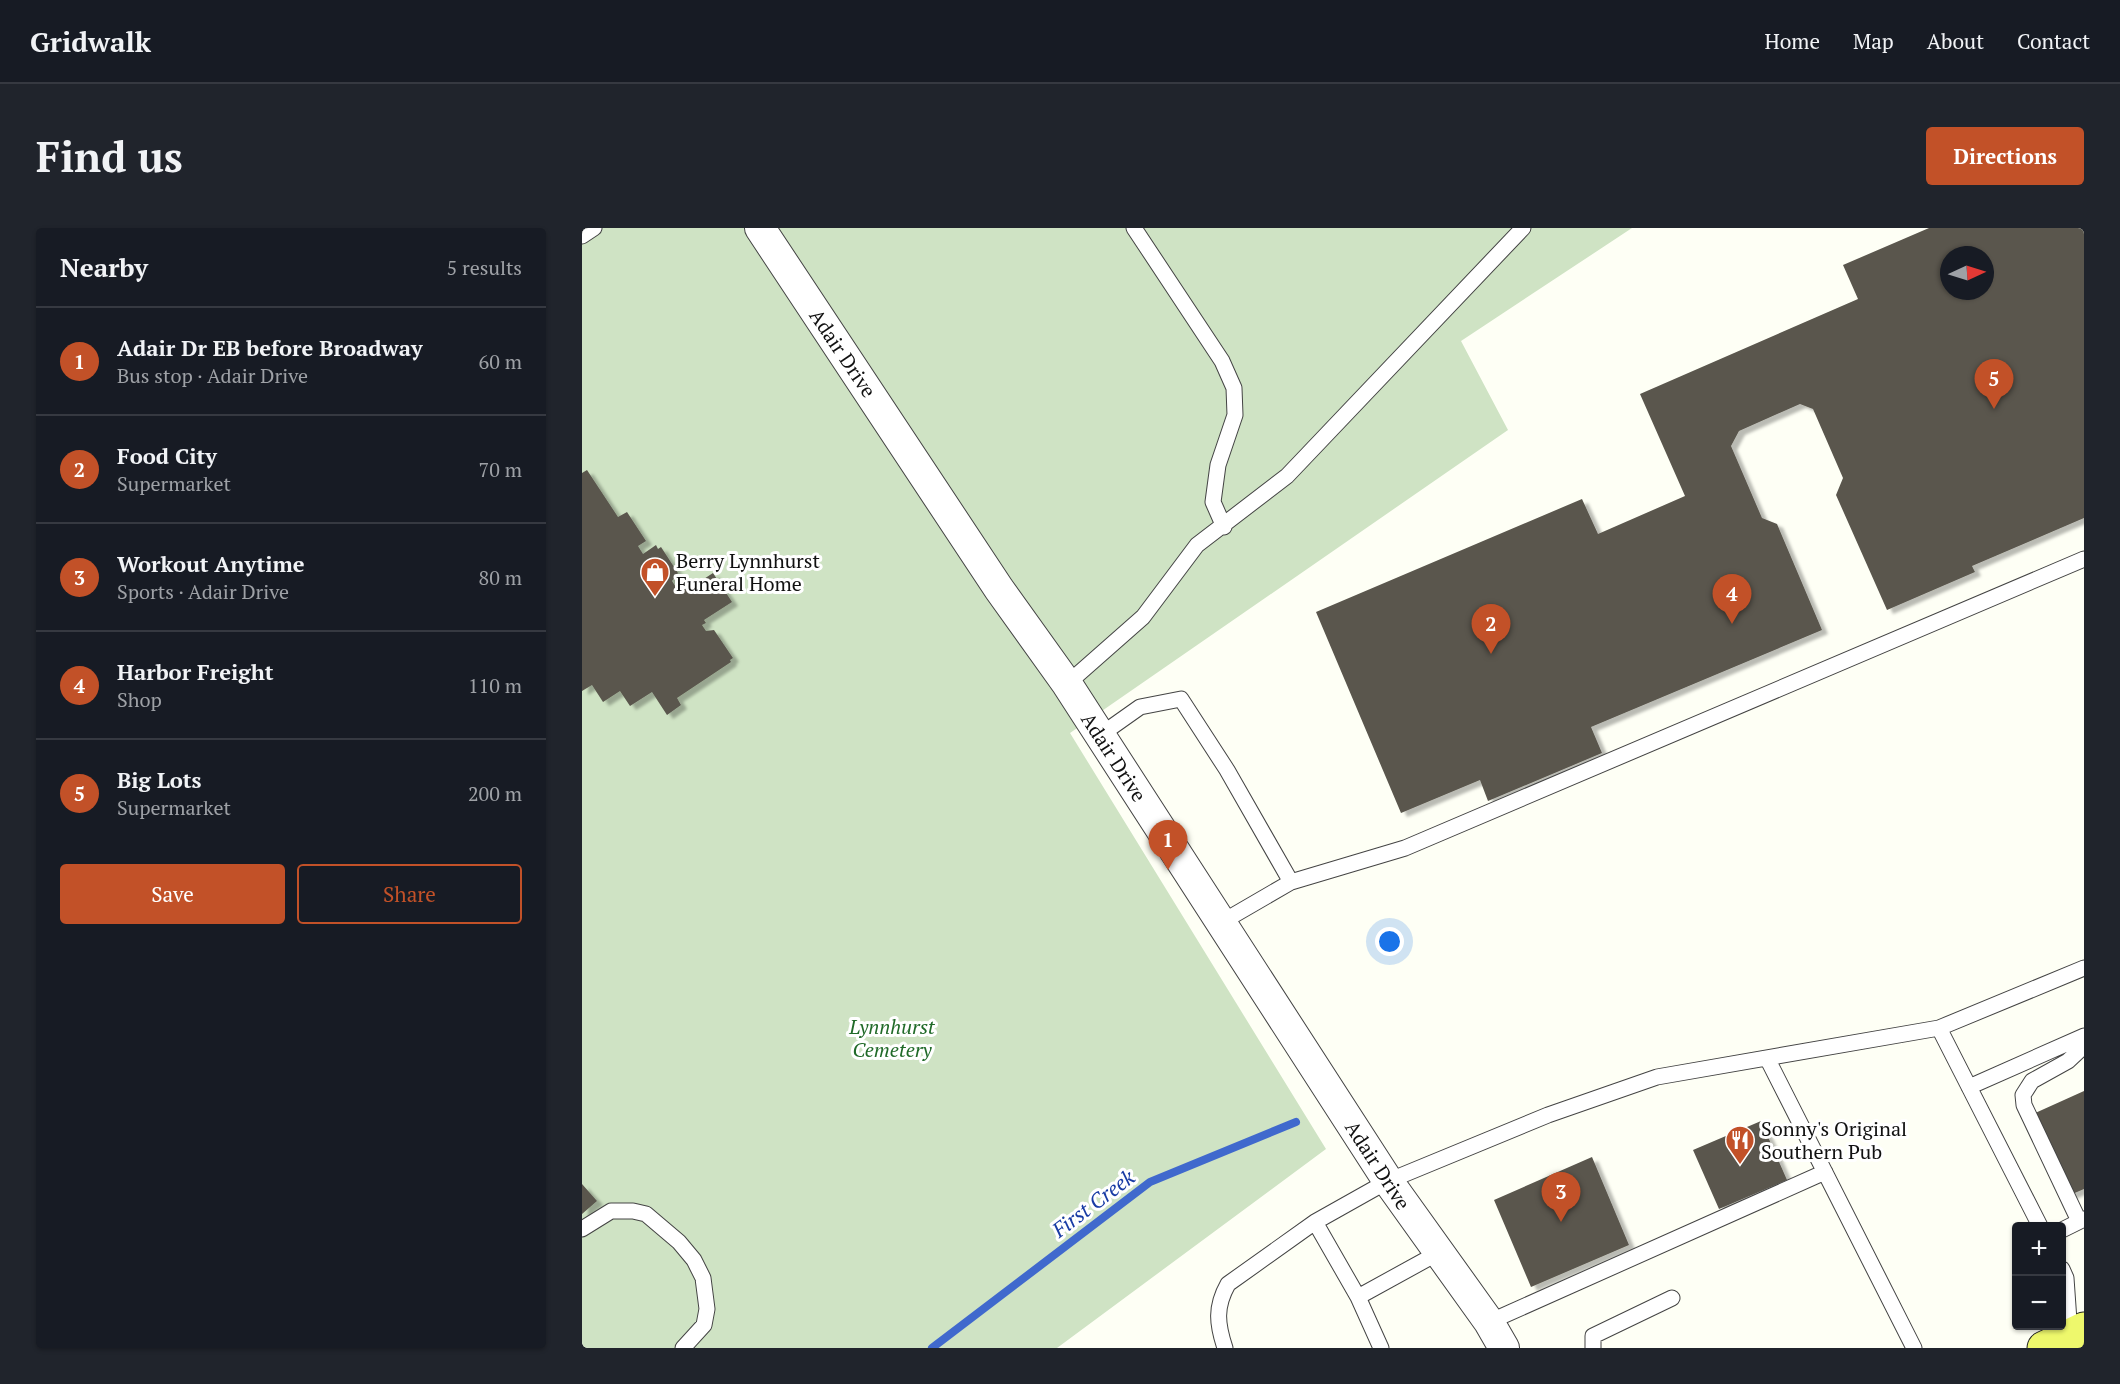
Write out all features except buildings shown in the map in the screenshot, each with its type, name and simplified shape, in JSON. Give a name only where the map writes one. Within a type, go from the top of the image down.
[{"type":"street","name":"Adair Drive","points":[[760,228],[999,589],[1067,684],[1388,1181],[1489,1322],[1504,1348]]},
{"type":"lane","points":[[582,236],[594,228]]},
{"type":"lane","points":[[1134,228],[1222,362],[1234,388],[1235,416],[1218,465],[1213,502],[1224,527]]},
{"type":"lane","points":[[1067,684],[1143,617],[1197,545],[1224,527],[1287,476],[1523,228]]},
{"type":"lane","points":[[1222,922],[1292,882],[1405,848],[2084,559]]},
{"type":"lane","points":[[1100,736],[1140,707],[1181,699],[1227,770],[1292,882]]},
{"type":"lane","points":[[1226,1348],[1217,1314],[1220,1299],[1228,1284],[1315,1222],[1388,1181],[1538,1119],[1657,1077],[1939,1028],[2084,968]]},
{"type":"lane","points":[[1939,1028],[2037,1222]]},
{"type":"lane","points":[[1969,1087],[2084,1036]]},
{"type":"lane","points":[[2066,1228],[2082,1220],[2024,1105],[2022,1095],[2032,1082],[2068,1061],[2084,1046]]},
{"type":"lane","points":[[1767,1058],[1914,1348]]},
{"type":"lane","points":[[1489,1322],[1825,1172]]},
{"type":"lane","points":[[582,1229],[611,1211],[633,1211],[646,1214],[679,1242],[694,1260],[703,1278],[707,1309],[704,1324],[683,1348]]},
{"type":"lane","points":[[1315,1222],[1358,1297],[1381,1348]]},
{"type":"lane","points":[[1358,1297],[1438,1253]]},
{"type":"lane","points":[[2065,1276],[2069,1340]]},
{"type":"lane","points":[[1593,1348],[1593,1336],[1672,1298]]},
{"type":"green space","name":"Lynnhurst Cemetery","points":[[582,228],[1632,228],[1461,341],[1508,430],[1070,733],[1326,1149],[1057,1348],[582,1348]]},
{"type":"waterway","name":"First Creek","points":[[932,1348],[1150,1182],[1296,1122]]},
{"type":"place","name":"Big Lots","points":[[1994,409]]},
{"type":"place","name":"Berry Lynnhurst Funeral Home","points":[[655,598]]},
{"type":"place","name":"Harbor Freight","points":[[1732,624]]},
{"type":"place","name":"Food City","points":[[1491,654]]},
{"type":"place","name":"Adair Dr EB before Broadway","points":[[1168,870]]},
{"type":"place","name":"Sonny's Original Southern Pub","points":[[1740,1166]]},
{"type":"place","name":"Workout Anytime","points":[[1561,1222]]}]
